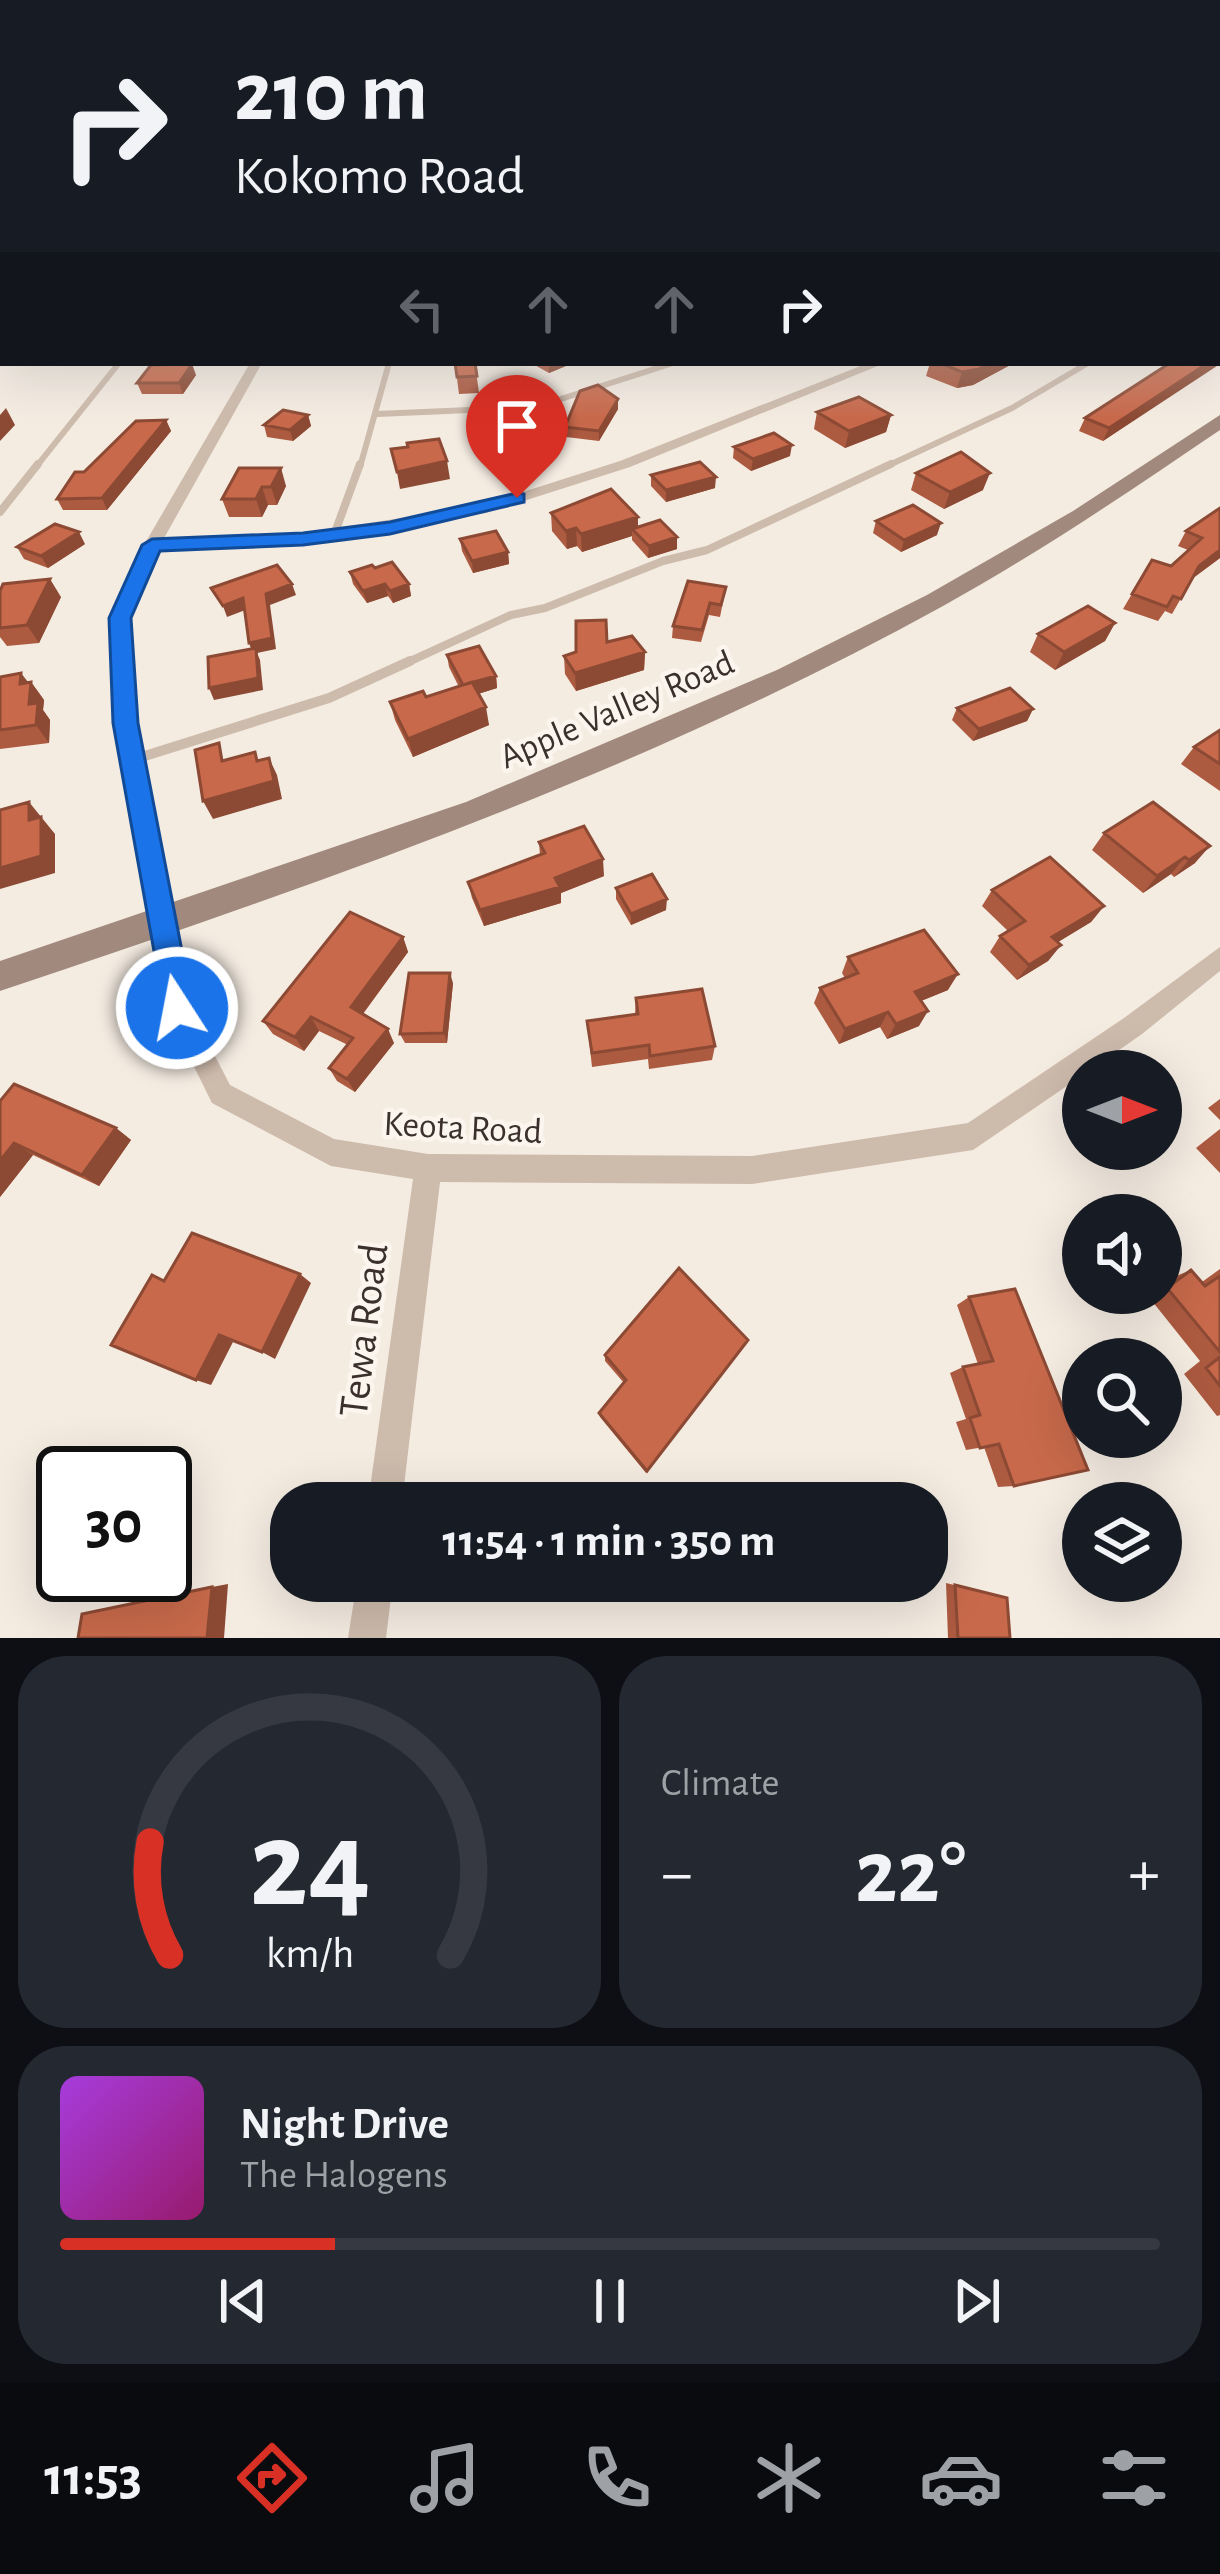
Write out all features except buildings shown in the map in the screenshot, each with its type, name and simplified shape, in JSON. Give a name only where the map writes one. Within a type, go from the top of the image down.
[{"type":"main road","name":"Apple Valley Road","points":[[0,976],[161,924],[570,774],[757,692],[964,587],[1123,492],[1220,421]]},
{"type":"street","name":"Keota Road","points":[[254,366],[152,545],[120,618],[132,760],[177,1008],[221,1094],[331,1152],[428,1168],[752,1170],[974,1136],[1133,1026],[1220,957]]},
{"type":"street","points":[[152,545],[272,543],[481,510],[625,464],[871,366]]},
{"type":"street","name":"Tewa Road","points":[[388,1482],[428,1168]]},
{"type":"street","points":[[367,1638],[372,1602]]},
{"type":"lane","points":[[0,512],[116,366]]},
{"type":"lane","points":[[334,535],[377,414],[388,366]]},
{"type":"lane","points":[[377,414],[536,407],[665,366]]},
{"type":"lane","points":[[132,760],[277,718],[511,615],[545,608],[663,561],[707,550],[1012,408],[1083,366]]},
{"type":"route","points":[[177,1008],[125,723],[120,618],[152,545],[272,543],[390,528],[517,498]]}]
